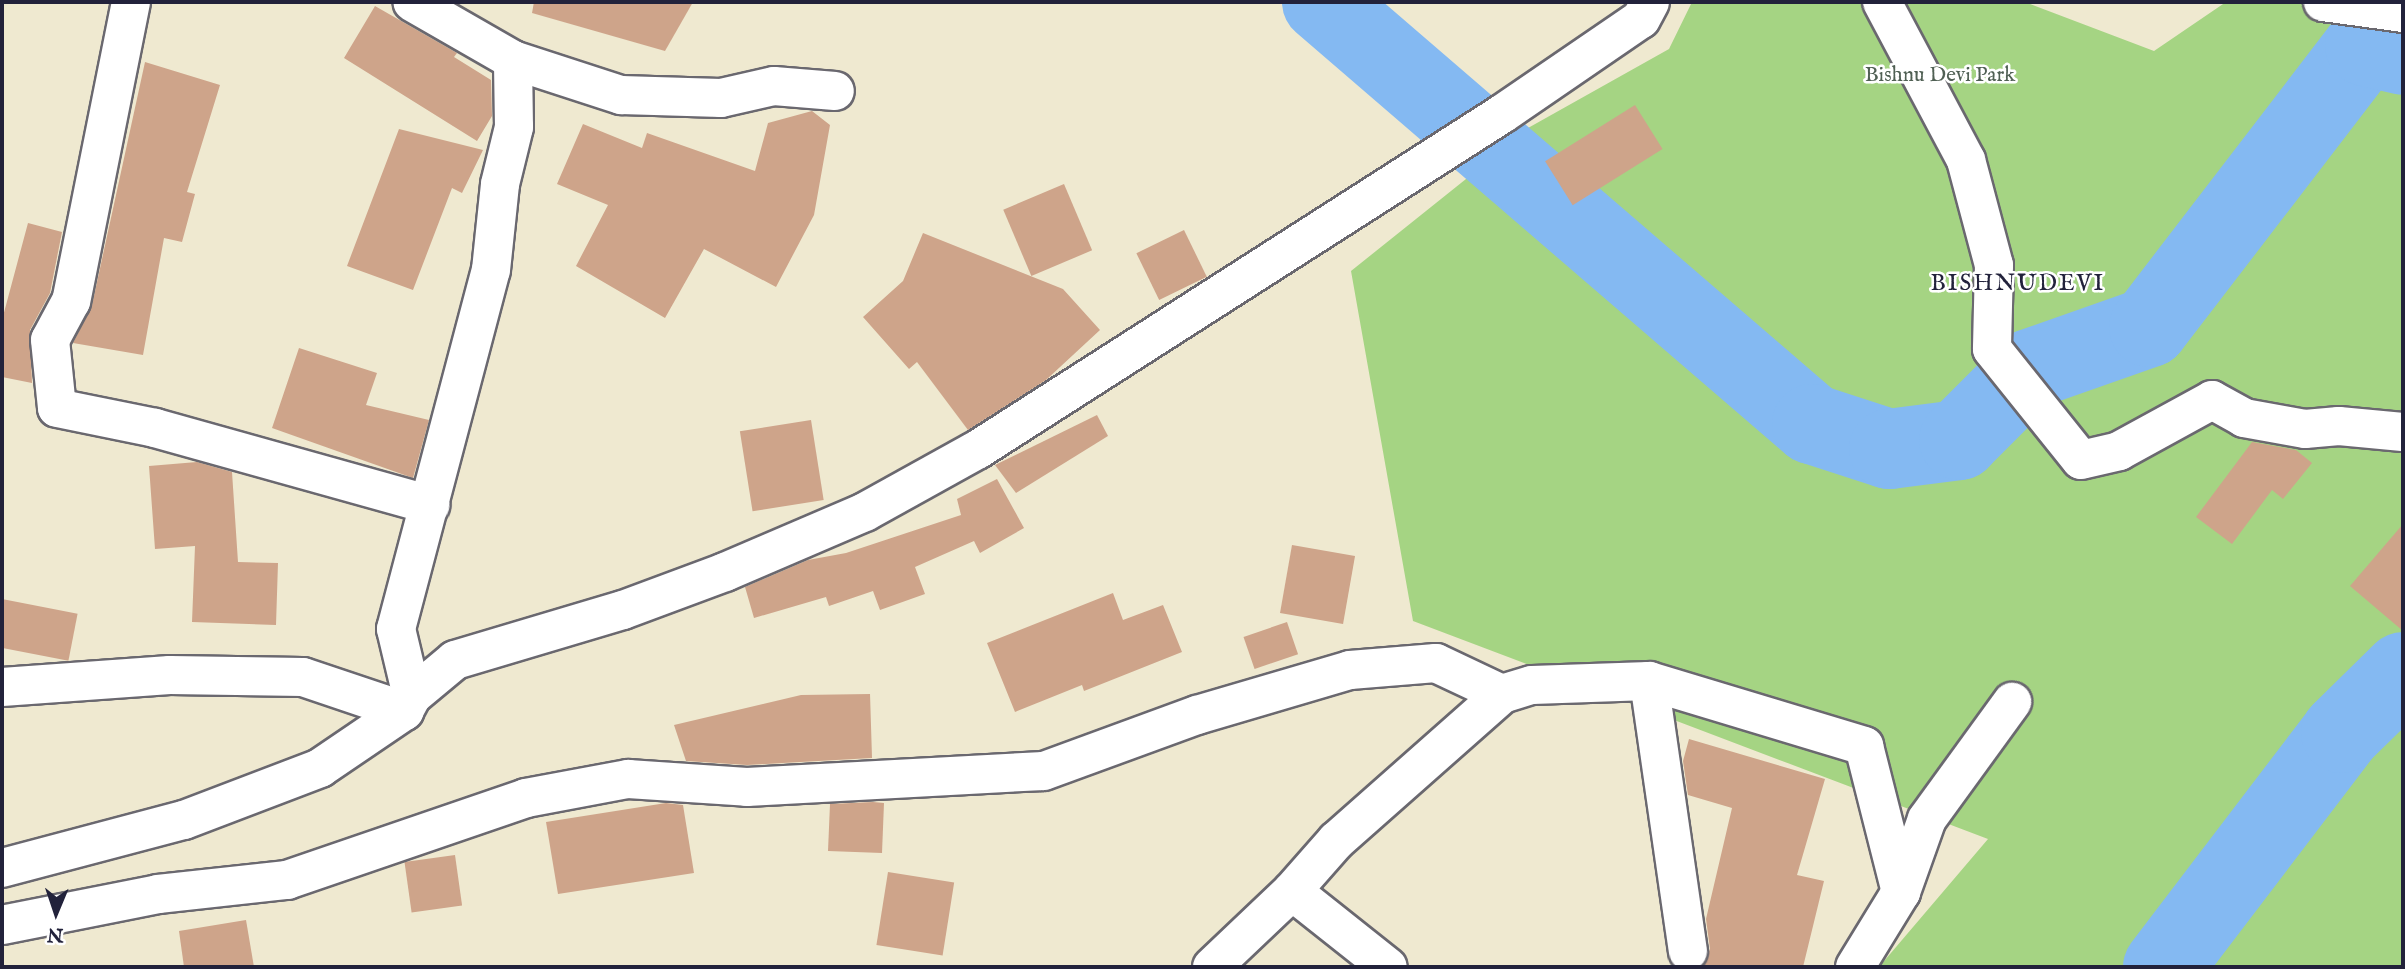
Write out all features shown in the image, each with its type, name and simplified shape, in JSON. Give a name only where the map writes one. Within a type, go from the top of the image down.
[{"type":"street","points":[[131,2],[71,301],[50,340],[57,408],[155,428],[429,505]]},
{"type":"street","points":[[412,2],[513,60],[621,94],[721,98],[774,86],[835,91]]},
{"type":"street","points":[[2,868],[184,820],[320,768],[408,704],[455,660],[623,610],[725,572],[865,512],[977,450],[1502,114],[1641,19],[1650,2]]},
{"type":"street","points":[[1882,2],[1966,160],[1994,265],[1992,349],[2081,460],[2119,451],[2212,400],[2244,418],[2305,429],[2339,425],[2403,432]]},
{"type":"street","points":[[2323,2],[2403,13]]},
{"type":"street","points":[[408,704],[396,629],[457,388],[491,270],[500,184],[514,127],[513,60]]},
{"type":"street","points":[[2,925],[158,894],[286,880],[526,798],[628,779],[747,787],[1044,771],[1198,715],[1350,670],[1436,663],[1502,694]]},
{"type":"street","points":[[2,687],[170,675],[303,677],[408,704]]},
{"type":"street","points":[[1649,681],[1688,951]]},
{"type":"street","points":[[1212,967],[1292,891],[1336,841],[1502,694],[1532,685],[1649,681],[1864,746],[1901,892]]},
{"type":"street","points":[[1855,967],[1901,892],[1927,819],[2012,702]]},
{"type":"street","points":[[1292,891],[1388,967]]},
{"type":"green space","name":"Bishnu Devi Park","points":[[1692,2],[2025,2],[2154,51],[2226,2],[2403,2],[2403,967],[1879,967],[1988,839],[1413,621],[1351,271],[1476,171],[1510,138],[1669,49]]},
{"type":"building","points":[[534,2],[693,2],[665,51],[532,13]]},
{"type":"building","points":[[375,6],[457,53],[454,57],[491,80],[492,116],[477,141],[344,58]]},
{"type":"building","points":[[145,62],[220,85],[187,192],[195,194],[182,242],[164,238],[143,355],[73,343],[92,305]]},
{"type":"building","points":[[1635,105],[1663,149],[1573,205],[1545,161]]},
{"type":"building","points":[[812,111],[830,125],[814,215],[776,287],[704,249],[665,318],[576,266],[608,205],[557,184],[583,124],[642,148],[647,133],[755,171],[768,123]]},
{"type":"building","points":[[399,129],[483,150],[462,193],[452,188],[413,290],[347,266]]},
{"type":"building","points":[[1064,184],[1092,250],[1031,276],[1003,210]]},
{"type":"building","points":[[28,223],[62,232],[50,293],[30,330],[32,383],[2,377],[2,320]]},
{"type":"building","points":[[1184,230],[1207,277],[1159,300],[1136,253]]},
{"type":"building","points":[[923,233],[1063,289],[1100,330],[1046,380],[968,430],[917,362],[909,369],[863,317],[903,281]]},
{"type":"building","points":[[299,348],[377,373],[366,405],[429,420],[413,478],[272,428]]},
{"type":"building","points":[[1097,415],[1108,436],[1016,493],[995,465]]},
{"type":"building","points":[[811,420],[824,500],[753,511],[740,431]]},
{"type":"building","points":[[2252,442],[2296,450],[2312,463],[2283,499],[2272,490],[2232,544],[2196,517]]},
{"type":"building","points":[[197,462],[232,472],[238,562],[278,563],[276,625],[192,622],[195,546],[155,549],[149,466]]},
{"type":"building","points":[[997,479],[1024,528],[980,553],[974,541],[915,567],[925,594],[880,610],[873,591],[829,606],[826,597],[754,618],[745,587],[808,560],[846,553],[961,515],[957,499]]},
{"type":"building","points":[[2403,524],[2403,631],[2350,586]]},
{"type":"building","points":[[1292,545],[1355,556],[1343,624],[1280,613]]},
{"type":"building","points":[[1113,593],[1123,620],[1163,605],[1182,652],[1084,691],[1082,685],[1015,712],[987,643]]},
{"type":"building","points":[[2,599],[78,614],[68,661],[2,648]]},
{"type":"building","points":[[1287,622],[1298,654],[1255,669],[1244,637]]},
{"type":"building","points":[[870,694],[872,758],[747,765],[686,761],[674,725],[801,695]]},
{"type":"building","points":[[1689,739],[1825,779],[1797,875],[1824,881],[1803,967],[1702,967],[1710,949],[1706,919],[1732,808],[1688,795],[1683,761]]},
{"type":"building","points":[[666,803],[683,805],[694,873],[558,894],[546,822]]},
{"type":"building","points":[[884,803],[882,853],[828,851],[830,804]]},
{"type":"building","points":[[455,855],[462,906],[412,913],[404,862]]},
{"type":"building","points":[[888,872],[954,882],[943,956],[876,945]]},
{"type":"building","points":[[246,920],[254,967],[184,967],[179,931]]},
{"type":"waterway","points":[[1322,2],[1812,424],[1889,449],[1959,440],[2030,369],[2149,327],[2365,46],[2403,55]]},
{"type":"waterway","points":[[2163,967],[2341,733],[2403,672]]},
{"type":"district","name":"BISHNUDEVI","points":[[2018,284]]}]
